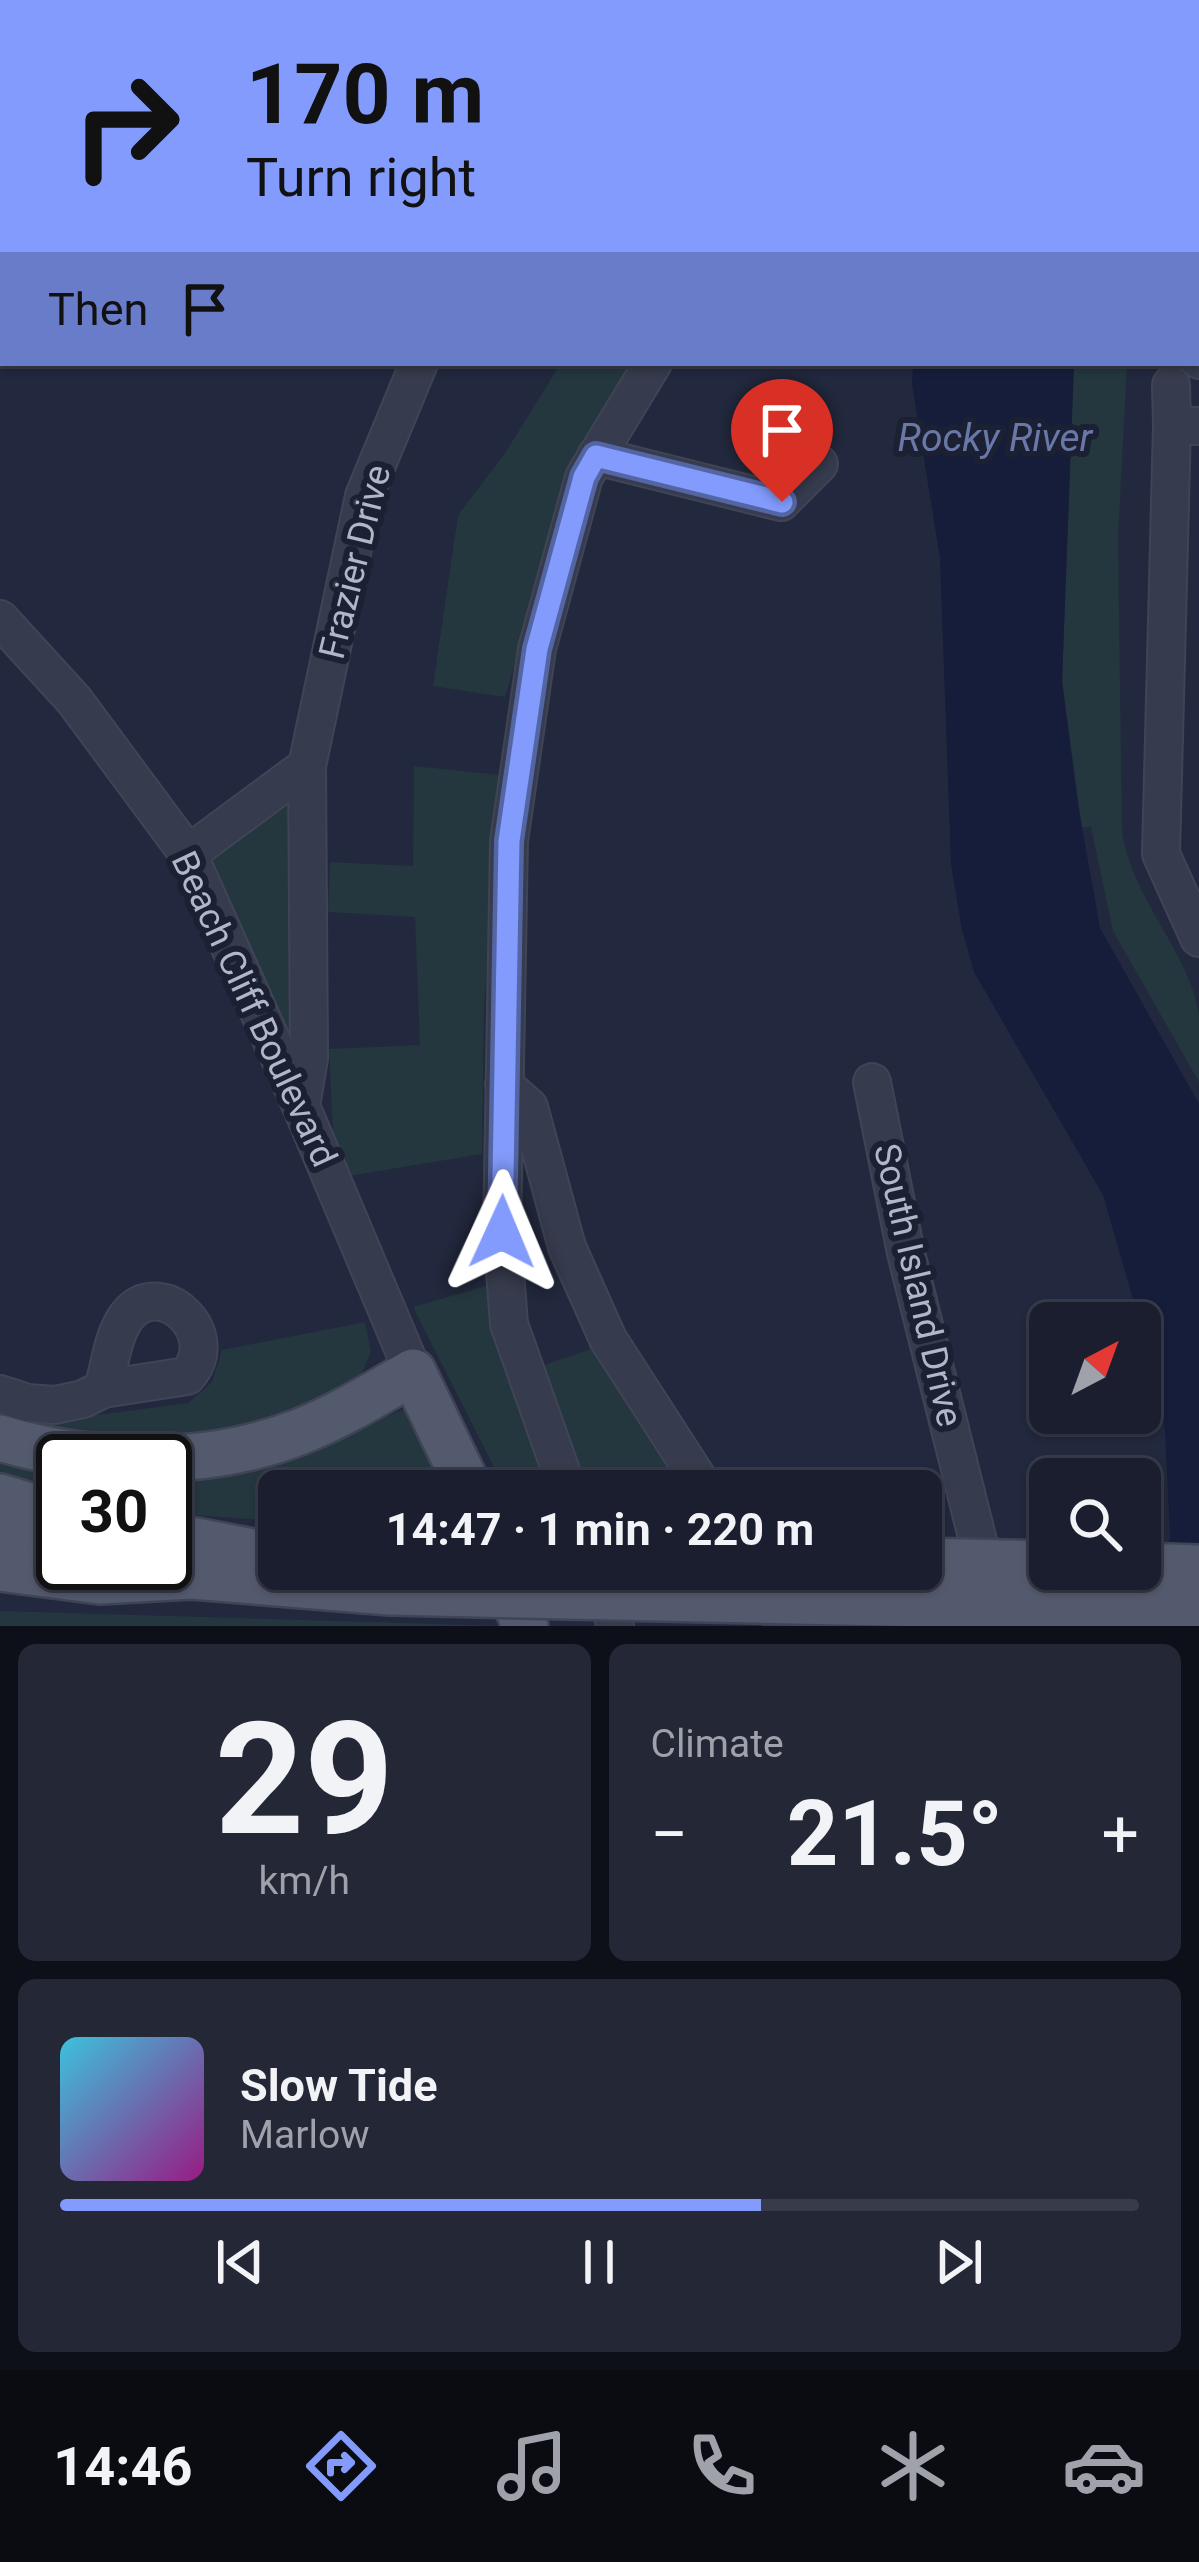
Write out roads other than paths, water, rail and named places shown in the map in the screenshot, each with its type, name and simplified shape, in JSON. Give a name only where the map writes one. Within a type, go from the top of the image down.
[{"type":"main road","points":[[0,1438],[105,1459],[201,1454],[299,1432],[413,1372],[460,1470]]},
{"type":"main road","points":[[0,1497],[36,1508]]},
{"type":"main road","points":[[0,1533],[25,1569],[100,1581],[191,1576],[390,1592],[1199,1610]]},
{"type":"main road","points":[[192,1540],[258,1551]]},
{"type":"main road","points":[[192,1552],[258,1552]]},
{"type":"main road","points":[[942,1561],[1029,1564]]},
{"type":"main road","points":[[1161,1567],[1199,1568]]},
{"type":"main road","points":[[511,1590],[525,1626]]},
{"type":"street","name":"Frazier Drive","points":[[301,1106],[309,1058],[307,766],[364,496],[418,366]]},
{"type":"street","points":[[560,1470],[508,1324],[502,1232],[509,841],[537,649],[584,477],[651,366]]},
{"type":"street","points":[[1171,385],[1186,425],[1161,854],[1199,938]]},
{"type":"street","points":[[596,456],[782,502],[819,464]]},
{"type":"street","name":"Beach Cliff Boulevard","points":[[0,619],[74,700],[188,854],[413,1372]]},
{"type":"street","points":[[188,854],[307,766]]},
{"type":"street","name":"South Island Drive","points":[[872,1082],[906,1253],[996,1612],[989,1626]]},
{"type":"street","points":[[504,1085],[529,1107],[567,1247],[608,1339],[692,1470]]},
{"type":"street","points":[[0,1394],[55,1405],[103,1389]]},
{"type":"street","points":[[607,1590],[614,1626]]},
{"type":"street","points":[[765,1590],[786,1626]]},
{"type":"water","name":"Rocky River","points":[[913,366],[1074,366],[1062,681],[1078,805],[1100,928],[1199,1104],[1199,1626],[1161,1626],[1170,1535],[1161,1414],[1161,1302],[1134,1302],[1103,1195],[974,972],[962,930],[951,864],[940,558]]}]
